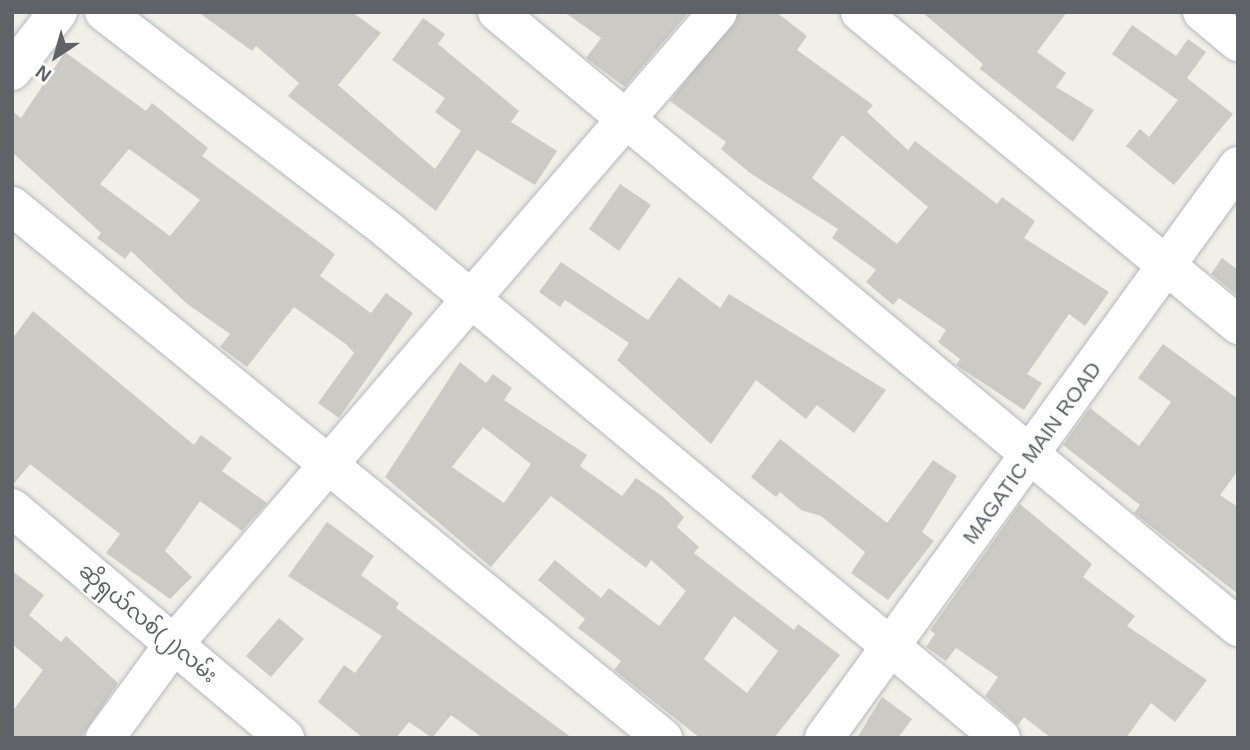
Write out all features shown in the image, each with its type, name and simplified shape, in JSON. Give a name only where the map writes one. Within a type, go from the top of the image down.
[{"type":"street","points":[[12,71],[58,12]]},
{"type":"street","points":[[104,12],[467,297],[889,649],[1002,738]]},
{"type":"street","points":[[497,12],[1238,627]]},
{"type":"street","points":[[105,738],[173,645],[330,466],[467,297],[629,122],[718,12]]},
{"type":"street","points":[[860,12],[1238,326]]},
{"type":"street","points":[[1202,12],[1238,42]]},
{"type":"street","name":"MAGATIC MAIN ROAD","points":[[824,738],[1169,268],[1238,166]]},
{"type":"street","points":[[12,206],[663,738]]},
{"type":"street","name":"ဆိုရှယ်လစ်(၂)လမ်း","points":[[12,508],[285,738]]},
{"type":"building","points":[[198,12],[352,12],[381,33],[338,85],[435,169],[461,131],[435,112],[445,98],[392,60],[423,18],[445,34],[438,44],[519,111],[511,122],[557,151],[535,185],[477,150],[436,211],[288,96],[299,83],[256,46],[252,51]]},
{"type":"building","points":[[564,12],[689,12],[625,87],[586,58],[601,38]]},
{"type":"building","points":[[739,12],[776,12],[807,36],[797,50],[873,105],[867,112],[908,150],[915,141],[997,204],[1002,197],[1035,221],[1024,238],[1109,292],[1085,326],[1069,314],[1027,374],[1042,383],[1024,410],[956,365],[960,359],[938,342],[946,330],[899,298],[893,305],[866,282],[876,270],[832,238],[838,229],[750,173],[721,149],[726,142],[670,101]],"holes":[[[842,135],[928,207],[897,244],[812,178]]]},
{"type":"building","points":[[922,12],[1067,12],[1037,52],[1066,73],[1056,87],[1094,110],[1073,142],[980,69],[983,64]]},
{"type":"building","points":[[1132,25],[1176,56],[1188,39],[1206,52],[1187,78],[1233,114],[1174,185],[1126,146],[1140,129],[1149,137],[1178,100],[1112,54]]},
{"type":"building","points":[[65,52],[146,111],[152,103],[208,148],[202,156],[335,254],[320,276],[371,313],[386,293],[413,313],[339,418],[318,403],[354,353],[347,345],[294,307],[247,367],[220,347],[230,334],[186,303],[131,251],[125,259],[97,238],[101,233],[12,152],[12,111],[21,118]],"holes":[[[129,149],[200,200],[170,236],[100,184]]]},
{"type":"building","points":[[620,184],[651,205],[619,251],[589,229]]},
{"type":"building","points":[[1222,258],[1238,270],[1238,296],[1211,274]]},
{"type":"building","points":[[561,262],[648,320],[679,277],[720,308],[729,294],[886,390],[854,433],[817,405],[806,419],[756,380],[711,444],[617,360],[629,343],[565,300],[560,307],[539,292]]},
{"type":"building","points":[[33,311],[194,445],[201,435],[232,458],[222,471],[267,503],[242,531],[200,501],[165,551],[192,577],[170,599],[106,553],[120,534],[30,464],[12,486],[12,339]]},
{"type":"building","points":[[1163,344],[1238,399],[1238,471],[1220,495],[1238,507],[1238,594],[1134,513],[1140,505],[1063,445],[1090,408],[1139,446],[1171,402],[1138,378]]},
{"type":"building","points":[[460,362],[486,383],[493,374],[512,388],[504,400],[587,455],[580,466],[622,496],[636,478],[662,496],[684,517],[677,527],[699,547],[694,553],[794,630],[798,624],[840,655],[774,738],[700,738],[614,670],[621,661],[578,628],[585,619],[538,580],[555,560],[601,598],[609,588],[659,626],[686,591],[651,560],[646,568],[551,496],[491,567],[385,477]],"holes":[[[483,427],[531,464],[504,503],[452,467]],[[734,616],[778,651],[747,693],[704,659]]]},
{"type":"building","points":[[780,439],[887,523],[933,460],[957,476],[922,532],[934,541],[888,600],[851,573],[865,552],[821,516],[801,510],[780,492],[776,497],[751,477]]},
{"type":"building","points":[[1020,504],[1092,564],[1083,577],[1135,616],[1127,626],[1207,680],[1175,722],[1151,703],[1126,738],[1051,738],[1024,717],[1018,725],[985,696],[998,677],[956,648],[946,661],[926,647],[935,634],[930,630]]},
{"type":"building","points":[[327,522],[374,556],[361,575],[399,603],[396,608],[572,738],[483,738],[451,715],[432,738],[409,722],[396,738],[363,738],[318,702],[344,665],[355,673],[382,636],[288,576]]},
{"type":"building","points":[[12,571],[44,595],[29,615],[61,642],[66,636],[118,683],[81,738],[12,738],[12,712],[43,670],[12,644]]},
{"type":"building","points":[[279,618],[304,639],[271,677],[246,656]]},
{"type":"building","points":[[882,697],[912,719],[898,738],[857,738]]}]
